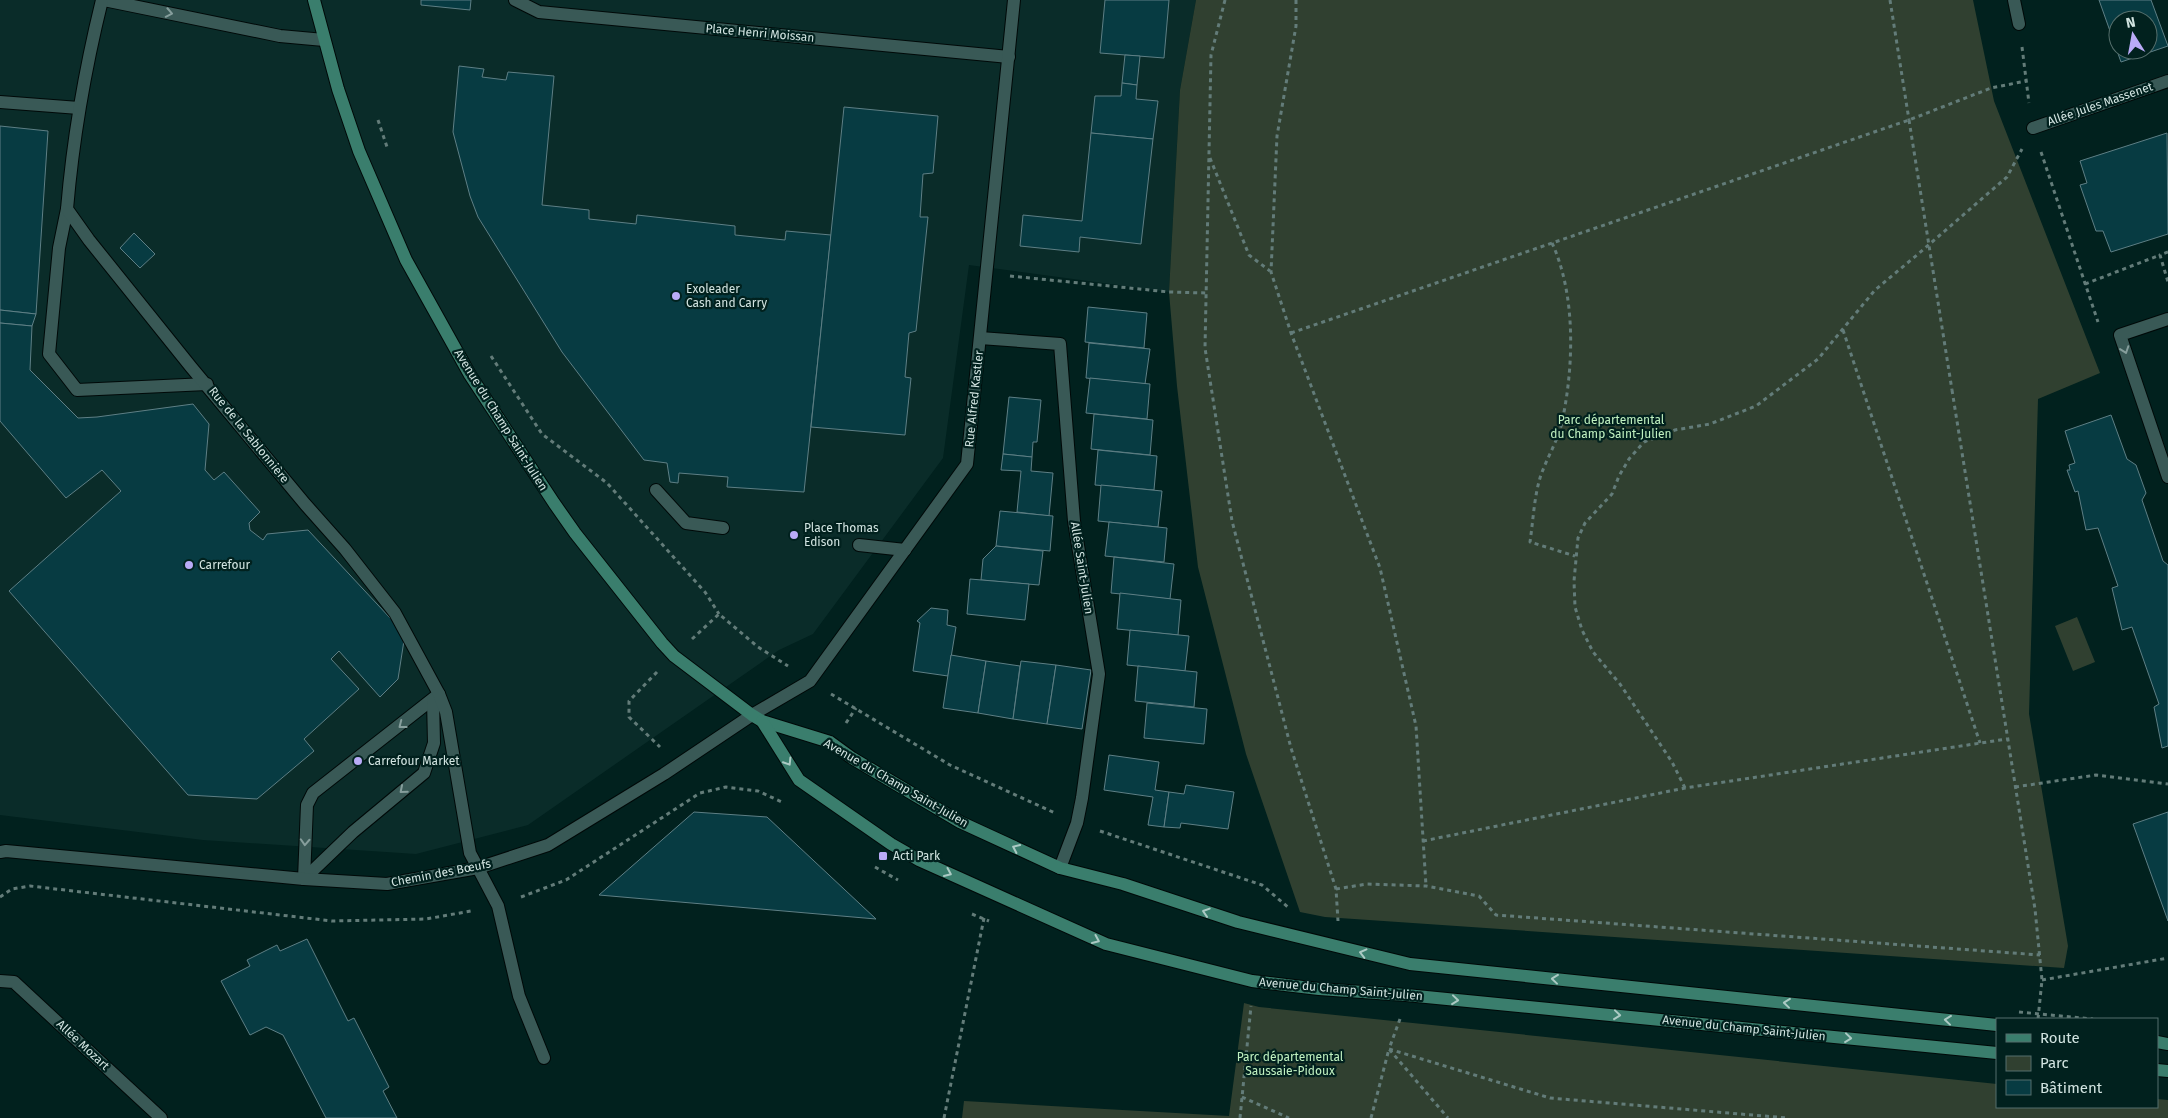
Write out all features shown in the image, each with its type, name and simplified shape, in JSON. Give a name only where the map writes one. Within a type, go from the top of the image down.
[{"type":"main road","name":"Avenue du Champ Saint-Julien","points":[[314,0],[338,89],[359,151],[402,251],[470,375],[575,533],[662,643],[674,656],[757,718],[830,742],[852,758],[960,822],[1060,868],[1123,884],[1238,922],[1410,964],[1996,1025]]},
{"type":"main road","name":"Avenue du Champ Saint-Julien","points":[[757,718],[799,780],[891,844],[919,860],[1106,944],[1252,981],[1319,990],[1406,995],[1996,1053]]},
{"type":"street","points":[[207,384],[77,390],[49,354],[59,248],[67,209],[79,108],[88,56],[103,0],[280,36],[324,40]]},
{"type":"street","name":"Place Henri Moissan","points":[[515,0],[539,12],[1009,57]]},
{"type":"street","name":"Rue Alfred Kastler","points":[[757,718],[810,681],[967,464],[1014,0]]},
{"type":"street","points":[[2014,0],[2019,24]]},
{"type":"street","name":"Allée Jules Massenet","points":[[2033,128],[2168,81]]},
{"type":"street","points":[[0,102],[79,108]]},
{"type":"street","name":"Rue de la Sablonnière","points":[[67,209],[89,240],[395,612],[436,697],[446,712],[470,852],[498,906],[519,996],[544,1058]]},
{"type":"street","points":[[2168,319],[2120,335],[2168,477]]},
{"type":"street","name":"Allée Saint-Julien","points":[[980,338],[1060,344],[1074,521],[1099,674],[1077,823],[1060,868]]},
{"type":"street","points":[[656,490],[686,523],[723,528]]},
{"type":"street","points":[[859,545],[905,550]]},
{"type":"street","points":[[304,879],[307,805],[313,793],[436,697]]},
{"type":"street","points":[[304,879],[353,832],[424,773],[434,742],[436,697]]},
{"type":"street","name":"Chemin des Bœufs","points":[[0,852],[304,879],[387,884],[478,868],[548,845],[757,718]]},
{"type":"street","name":"Allée Mozart","points":[[0,981],[14,982],[161,1118]]},
{"type":"path","points":[[1225,0],[1211,55],[1205,348],[1232,521],[1291,748],[1336,888],[1338,924],[1330,923]]},
{"type":"path","points":[[1296,0],[1296,26],[1277,136],[1270,272],[1291,333],[1380,568],[1416,726],[1426,886]]},
{"type":"path","points":[[1890,0],[2035,908],[2042,980],[2038,1018]]},
{"type":"path","points":[[2019,24],[2033,128],[2099,324],[2120,335]]},
{"type":"path","points":[[1291,333],[1909,120],[1991,88],[2026,81]]},
{"type":"path","points":[[376,114],[391,156]]},
{"type":"path","points":[[1685,788],[1672,762],[1620,684],[1593,652],[1582,630],[1575,607],[1575,556],[1578,538],[1585,523],[1612,494],[1619,476],[1629,459],[1644,442],[1675,430],[1710,424],[1756,406],[1818,359],[1875,290],[2007,177],[2033,128]]},
{"type":"path","points":[[1209,156],[1249,255],[1270,272]]},
{"type":"path","points":[[1552,243],[1559,256],[1568,307],[1571,351],[1562,423],[1540,480],[1530,542],[1575,556]]},
{"type":"path","points":[[2085,284],[2168,252]]},
{"type":"path","points":[[2160,255],[2168,282]]},
{"type":"path","points":[[986,273],[1170,292],[1206,293]]},
{"type":"path","points":[[1843,329],[1980,743]]},
{"type":"path","points":[[489,353],[542,434],[607,483],[705,592],[719,614],[758,647],[810,681],[950,765],[1077,823],[1262,885],[1295,913]]},
{"type":"path","points":[[690,641],[719,614]]},
{"type":"path","points":[[647,682],[629,701],[629,717],[655,741]]},
{"type":"path","points":[[846,722],[856,708]]},
{"type":"path","points":[[1423,841],[1685,788],[2007,739]]},
{"type":"path","points":[[2015,787],[2096,775],[2168,784]]},
{"type":"path","points":[[696,787],[700,793]]},
{"type":"path","points":[[1336,888],[1367,884],[1426,886],[1479,896],[1496,915],[2040,955]]},
{"type":"path","points":[[944,1118],[989,892]]},
{"type":"path","points":[[2042,980],[2168,958]]},
{"type":"path","points":[[1240,1118],[1252,998]]},
{"type":"path","points":[[1371,1118],[1389,1049],[1402,1013]]},
{"type":"path","points":[[1389,1049],[1448,1118]]},
{"type":"path","points":[[1389,1049],[1550,1098],[1788,1118]]},
{"type":"path","points":[[1242,1097],[1289,1118]]},
{"type":"shaded area","points":[[0,0],[1196,0],[1180,90],[1169,292],[969,265],[943,458],[813,634],[779,650],[528,825],[416,854],[203,840],[0,815]]},
{"type":"green space","name":"Parc départemental du Champ Saint-Julien","points":[[1196,0],[1973,0],[1994,101],[2100,373],[2038,399],[2029,714],[2068,946],[2064,968],[1325,917],[1300,912],[1246,754],[1198,567],[1177,386],[1169,292],[1180,90]]},
{"type":"green space","points":[[2077,617],[2095,662],[2073,671],[2055,626]]},
{"type":"green space","name":"Parc départemental Saussaie-Pidoux","points":[[1244,1003],[1259,1007],[1996,1084],[1996,1108],[2158,1108],[2158,1099],[2168,1100],[2168,1118],[962,1118],[964,1101],[1229,1116]]},
{"type":"building","points":[[421,0],[471,0],[470,10],[421,5]]},
{"type":"building","points":[[1105,0],[1169,0],[1164,58],[1100,53]]},
{"type":"building","points":[[2099,0],[2151,0],[2155,10],[2108,10],[2108,25]]},
{"type":"building","points":[[2158,19],[2168,46],[2158,49]]},
{"type":"building","points":[[1125,55],[1140,56],[1137,85],[1122,83]]},
{"type":"building","name":"Exoleader Cash and Carry","points":[[459,66],[484,69],[482,77],[506,80],[508,72],[554,76],[542,205],[589,210],[589,219],[636,224],[637,215],[735,226],[735,235],[785,240],[786,231],[831,235],[804,492],[727,487],[728,477],[679,473],[678,483],[670,482],[667,463],[644,460],[562,352],[478,217],[470,196],[453,132]]},
{"type":"building","points":[[1122,83],[1137,85],[1136,99],[1158,101],[1153,139],[1091,133],[1095,96],[1121,96]]},
{"type":"building","points":[[844,107],[938,116],[933,173],[923,174],[920,217],[928,217],[916,331],[909,333],[905,377],[911,378],[905,435],[811,427]]},
{"type":"building","points":[[0,126],[48,131],[36,314],[0,310]]},
{"type":"building","points":[[1091,133],[1153,139],[1141,244],[1080,237],[1079,252],[1020,246],[1023,215],[1082,221]]},
{"type":"building","points":[[2167,133],[2168,234],[2111,252],[2103,231],[2096,231],[2080,185],[2087,183],[2080,161]]},
{"type":"building","points":[[134,233],[155,254],[140,268],[120,248]]},
{"type":"building","points":[[1088,307],[1147,313],[1144,348],[1085,342]]},
{"type":"building","points":[[0,310],[36,314],[32,326],[0,323]]},
{"type":"building","name":"Carrefour","points":[[0,323],[32,326],[30,370],[78,418],[193,404],[209,424],[205,470],[214,480],[224,472],[260,512],[249,523],[250,530],[263,540],[267,534],[308,530],[405,634],[398,679],[380,697],[339,651],[331,659],[359,689],[304,739],[314,751],[257,799],[188,795],[9,591],[121,491],[102,470],[66,498],[0,421]]},
{"type":"building","points":[[1089,343],[1150,349],[1145,384],[1086,378]]},
{"type":"building","points":[[1090,378],[1150,384],[1147,419],[1086,413]]},
{"type":"building","points":[[1009,397],[1041,400],[1037,442],[1033,442],[1032,457],[1003,454]]},
{"type":"building","points":[[1094,414],[1153,420],[1150,455],[1091,449]]},
{"type":"building","points":[[2111,415],[2127,459],[2136,465],[2146,493],[2142,500],[2163,561],[2168,565],[2168,746],[2162,748],[2154,707],[2159,704],[2132,627],[2122,630],[2112,588],[2118,586],[2098,528],[2086,530],[2078,491],[2075,492],[2067,470],[2070,470],[2069,465],[2075,463],[2065,431]]},
{"type":"building","points":[[1098,450],[1157,456],[1154,490],[1095,485]]},
{"type":"building","points":[[1003,454],[1032,457],[1031,471],[1053,473],[1049,516],[1017,512],[1021,471],[1001,470]]},
{"type":"building","points":[[1101,485],[1162,491],[1158,527],[1098,521]]},
{"type":"building","points":[[1000,511],[1053,516],[1050,551],[996,546]]},
{"type":"building","points":[[1109,522],[1167,528],[1164,562],[1105,556]]},
{"type":"building","points":[[996,546],[1043,551],[1039,585],[981,580],[983,559]]},
{"type":"building","points":[[1114,557],[1174,564],[1170,599],[1111,593]]},
{"type":"building","points":[[970,579],[1029,584],[1025,620],[967,614]]},
{"type":"building","points":[[1120,593],[1181,600],[1178,635],[1117,629]]},
{"type":"building","points":[[931,608],[948,610],[947,625],[956,627],[948,676],[913,671],[920,623],[917,621]]},
{"type":"building","points":[[1130,630],[1189,636],[1185,671],[1127,665]]},
{"type":"building","points":[[951,655],[986,661],[978,713],[943,708]]},
{"type":"building","points":[[986,661],[1020,666],[1013,719],[978,713]]},
{"type":"building","points":[[1021,661],[1056,665],[1047,724],[1013,719]]},
{"type":"building","points":[[1056,665],[1091,670],[1082,729],[1047,724]]},
{"type":"building","points":[[1138,666],[1197,672],[1194,707],[1135,701]]},
{"type":"building","points":[[1147,703],[1207,709],[1204,744],[1144,738]]},
{"type":"building","points":[[1109,755],[1159,762],[1155,790],[1169,792],[1164,827],[1148,825],[1153,797],[1104,790]]},
{"type":"building","points":[[1186,785],[1234,792],[1228,829],[1181,823],[1180,828],[1164,827],[1169,792],[1184,794]]},
{"type":"building","points":[[694,812],[767,817],[876,919],[599,895]]},
{"type":"building","points":[[2168,812],[2168,921],[2133,824]]},
{"type":"building","points":[[307,939],[348,1021],[354,1018],[389,1087],[383,1091],[397,1118],[326,1118],[283,1035],[266,1027],[250,1035],[221,981],[250,966],[247,960],[277,945],[280,951]]},
{"type":"place","name":"Exoleader Cash and Carry","points":[[676,296]]},
{"type":"place","name":"Place Thomas Edison","points":[[794,535]]},
{"type":"place","name":"Carrefour","points":[[189,565]]},
{"type":"place","name":"Carrefour Market","points":[[358,761]]},
{"type":"place","name":"Acti Park","points":[[883,856]]}]
